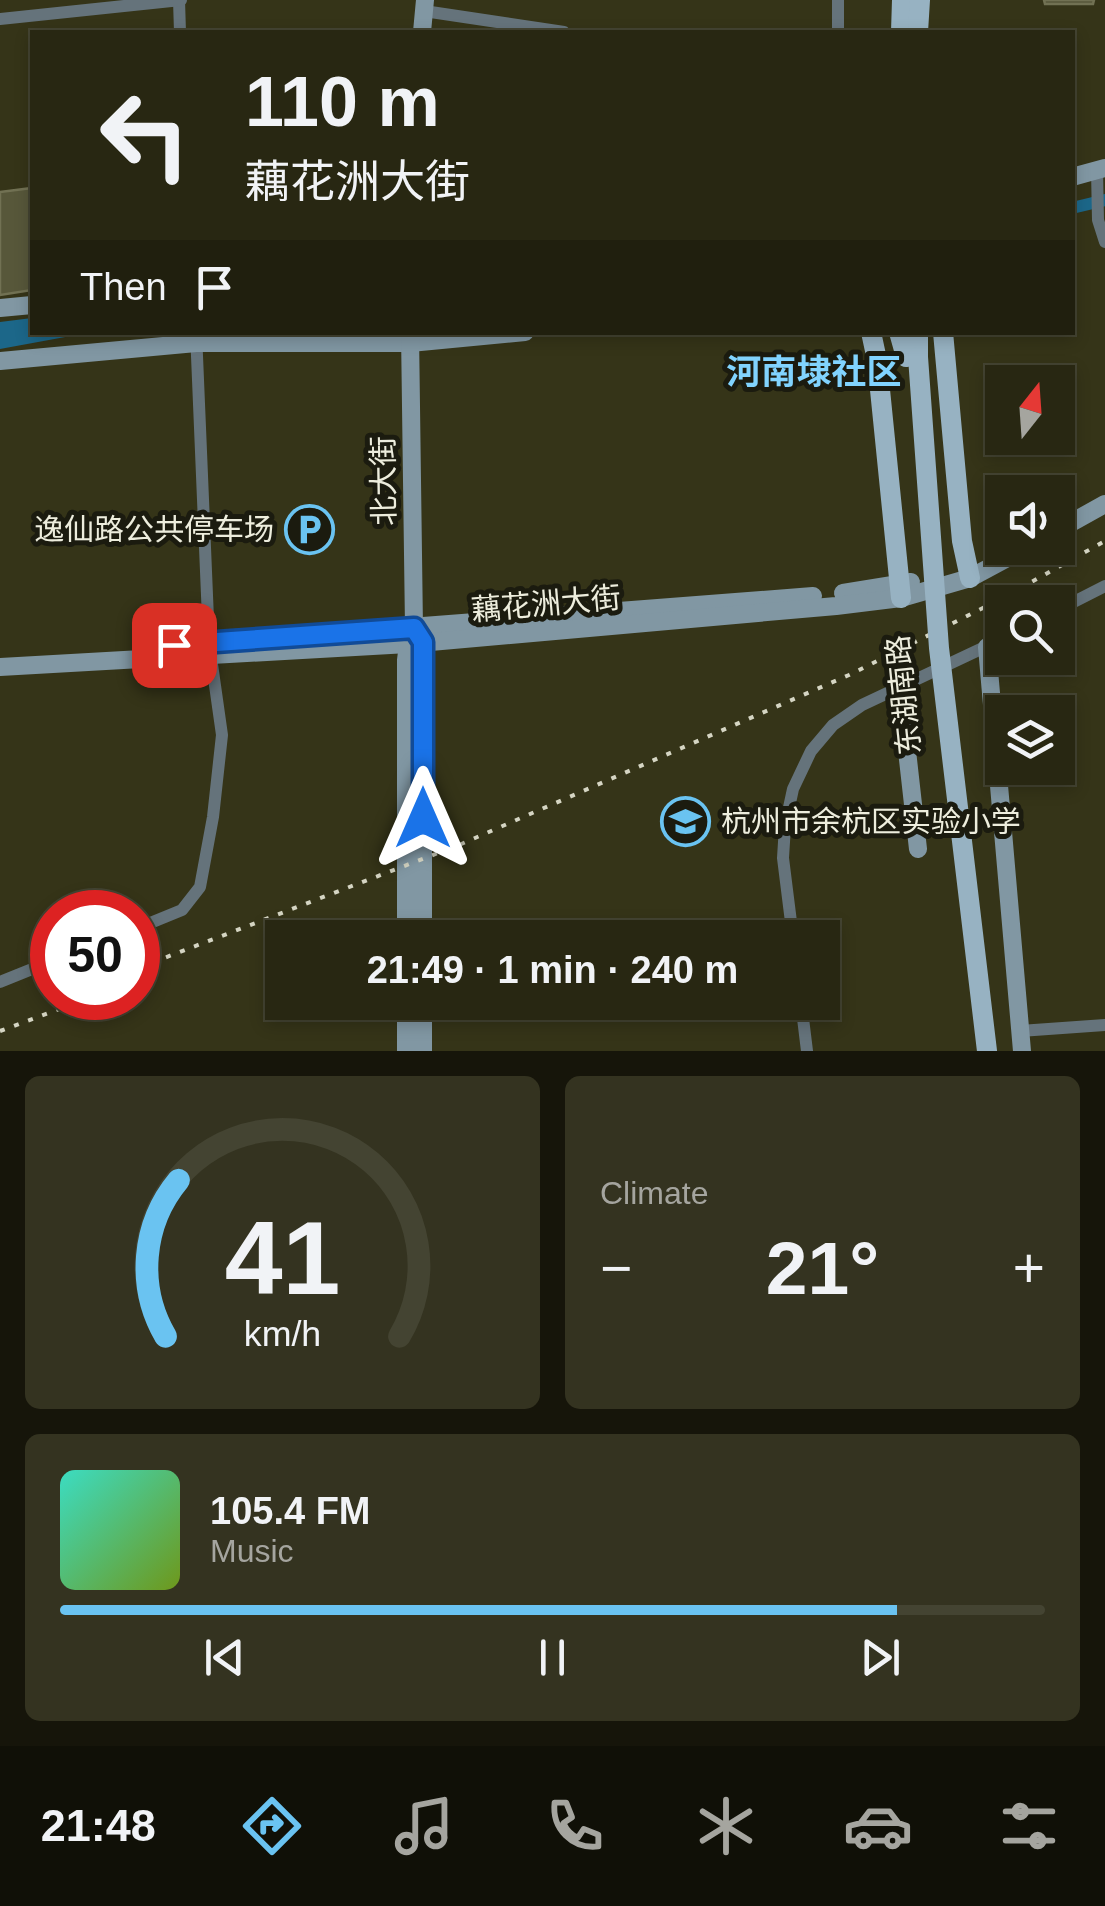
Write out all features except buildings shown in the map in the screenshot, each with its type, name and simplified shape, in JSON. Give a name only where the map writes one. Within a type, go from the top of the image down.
[{"type":"main road","points":[[901,30],[902,0]]},
{"type":"main road","points":[[918,30],[920,0]]},
{"type":"main road","points":[[1075,176],[1101,169]]},
{"type":"main road","points":[[0,308],[30,305]]},
{"type":"main road","points":[[0,361],[196,338],[468,335]]},
{"type":"main road","points":[[873,335],[900,592]]},
{"type":"main road","name":"东湖南路","points":[[901,335],[912,357],[939,648],[986,1051]]},
{"type":"main road","name":"东湖南路","points":[[917,335],[912,357],[925,611],[973,1051]]},
{"type":"main road","points":[[942,335],[962,540],[969,573]]},
{"type":"main road","name":"北大街","points":[[410,338],[415,638]]},
{"type":"main road","points":[[1075,510],[1105,493]]},
{"type":"main road","points":[[1075,521],[1105,504]]},
{"type":"main road","name":"藕花洲大街","points":[[969,573],[985,562]]},
{"type":"main road","name":"藕花洲大街","points":[[0,655],[415,638],[832,594],[900,592],[987,565]]},
{"type":"main road","points":[[407,920],[415,638]]},
{"type":"main road","points":[[415,638],[423,920]]},
{"type":"main road","name":"藕花洲大街","points":[[0,667],[210,648]]},
{"type":"main road","points":[[997,675],[1021,1040]]},
{"type":"main road","points":[[900,688],[918,849]]},
{"type":"main road","points":[[406,1020],[406,1051]]},
{"type":"main road","points":[[422,1020],[423,1051]]},
{"type":"street","points":[[0,19],[49,7],[180,0],[180,30]]},
{"type":"street","points":[[838,0],[838,30]]},
{"type":"street","points":[[424,6],[553,30]]},
{"type":"street","points":[[1101,169],[1098,220],[1105,242]]},
{"type":"street","points":[[160,919],[182,910],[200,887],[222,735],[210,648],[196,338]]},
{"type":"street","points":[[1075,601],[1105,586]]},
{"type":"street","points":[[791,920],[782,858],[785,826],[792,789],[811,752],[833,725],[862,705],[985,648]]},
{"type":"street","points":[[0,982],[30,970]]},
{"type":"street","points":[[804,1020],[808,1051]]},
{"type":"street","points":[[1021,1040],[1105,1025]]},
{"type":"water","points":[[30,318],[30,335],[76,335],[0,349],[0,322]]},
{"type":"waterway","points":[[1075,207],[1105,200]]},
{"type":"railway","points":[[160,960],[459,845],[849,675],[1001,599],[1105,541]]},
{"type":"railway","points":[[0,1031],[30,1020]]},
{"type":"place","name":"逸仙路公共停车场","points":[[309,530]]},
{"type":"place","name":"杭州市余杭区实验小学","points":[[686,822]]},
{"type":"district","name":"河南埭社区","points":[[814,372]]},
{"type":"route","points":[[174,645],[414,628],[423,642],[423,818]]}]
